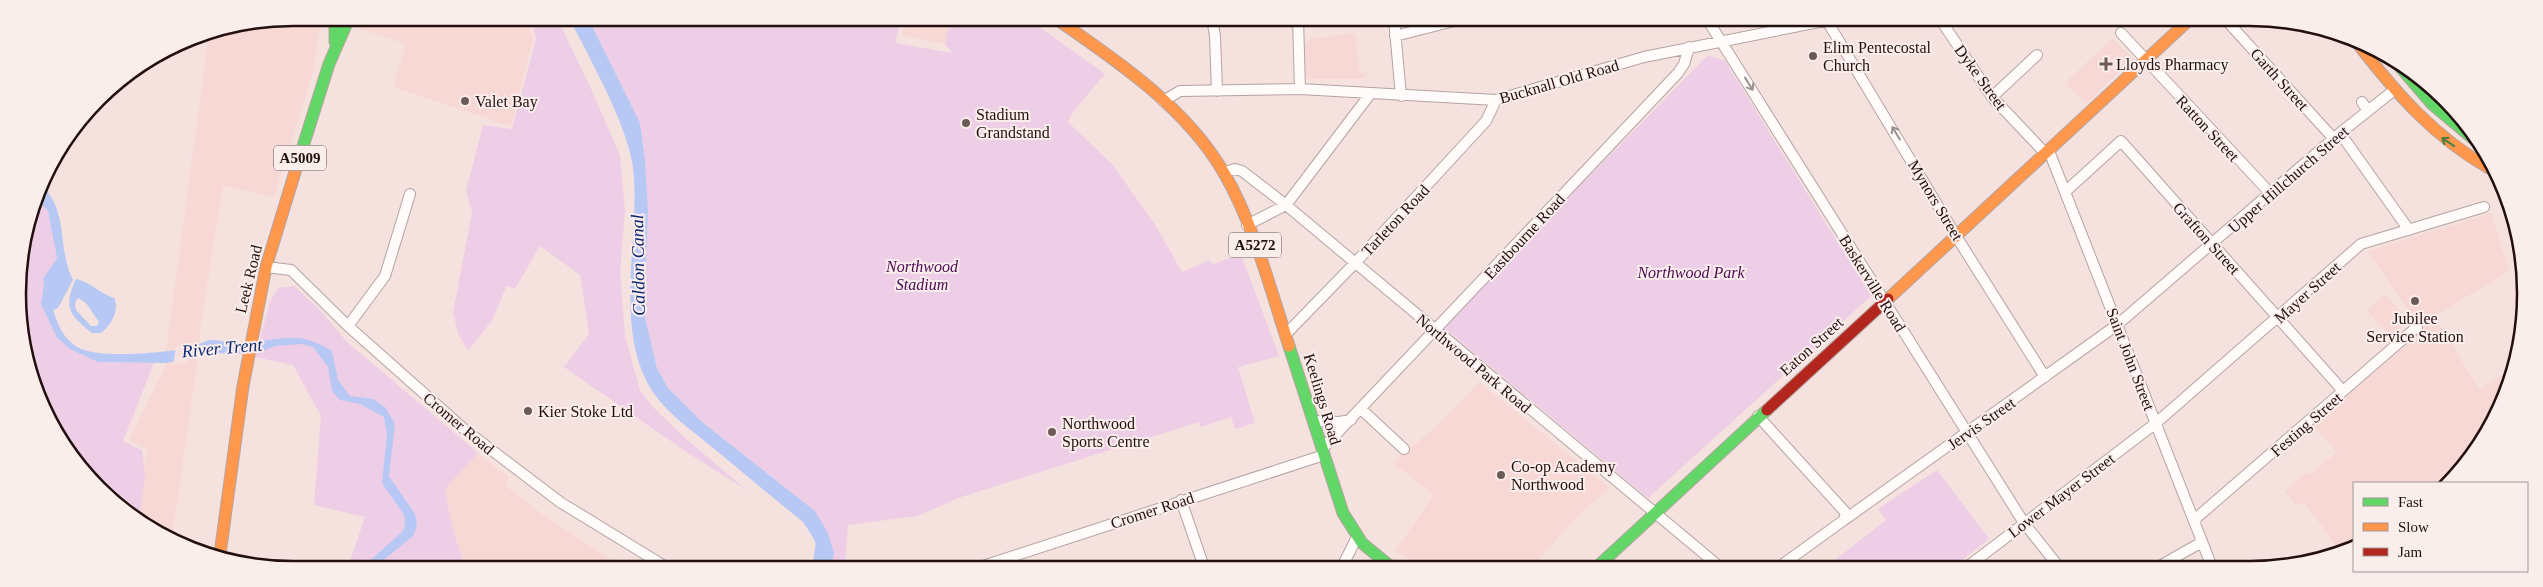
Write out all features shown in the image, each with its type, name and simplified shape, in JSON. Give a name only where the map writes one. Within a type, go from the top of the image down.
[{"type":"main road","name":"Leek Road","points":[[335,26],[335,48]]},
{"type":"main road","name":"A5009","points":[[335,48],[341,26]]},
{"type":"main road","name":"Leek Road","points":[[220,551],[247,360],[266,267],[335,48],[345,26]]},
{"type":"main road","name":"Keelings Road","points":[[1065,26],[1163,101],[1193,131],[1224,172],[1247,225],[1286,334],[1332,484],[1350,525],[1357,536],[1366,548],[1383,561]]},
{"type":"main road","name":"Eaton Street","points":[[1603,561],[1758,416],[2047,153],[2183,26]]},
{"type":"main road","points":[[2364,52],[2393,91],[2438,136],[2483,164]]},
{"type":"main road","points":[[2407,77],[2449,122],[2462,131]]},
{"type":"main road","points":[[2449,122],[2456,124]]},
{"type":"street","points":[[1213,26],[1217,90]]},
{"type":"street","points":[[1298,26],[1300,89]]},
{"type":"street","points":[[1394,26],[1401,96]]},
{"type":"street","points":[[1395,36],[1434,26]]},
{"type":"street","name":"Baskerville Road","points":[[1712,26],[1885,300],[1967,434],[2024,523],[2054,561]]},
{"type":"street","name":"Bucknall Old Road","points":[[1163,101],[1180,91],[1300,89],[1496,100],[1644,56],[1689,47],[1723,43],[1803,26]]},
{"type":"street","name":"Mynors Street","points":[[1834,26],[1956,236],[2045,377]]},
{"type":"street","name":"Dyke Street","points":[[1945,26],[1992,97],[2034,142],[2047,153]]},
{"type":"street","name":"Garth Street","points":[[2232,26],[2337,136],[2409,230]]},
{"type":"street","name":"Ratton Street","points":[[2121,33],[2270,194]]},
{"type":"street","name":"Eastbourne Road","points":[[1323,452],[1340,426],[1351,420],[1678,73],[1684,64],[1689,47]]},
{"type":"street","points":[[1992,97],[2037,54]]},
{"type":"street","name":"Upper Hillchurch Street","points":[[2118,325],[2337,136],[2365,106],[2377,103],[2393,91]]},
{"type":"street","points":[[1247,225],[1286,206],[1371,93]]},
{"type":"street","name":"Tarleton Road","points":[[1286,334],[1356,262],[1486,121],[1496,100]]},
{"type":"street","name":"Grafton Street","points":[[2065,192],[2121,141],[2343,391]]},
{"type":"street","name":"Saint John Street","points":[[2047,153],[2065,192],[2210,561]]},
{"type":"street","name":"Northwood Park Road","points":[[1224,172],[1235,169],[1242,171],[1286,206],[1356,262],[1434,331],[1713,561]]},
{"type":"street","points":[[348,326],[385,276],[410,194]]},
{"type":"street","name":"Mayer Street","points":[[2156,423],[2278,319],[2361,244],[2484,207]]},
{"type":"street","name":"Cromer Road","points":[[266,267],[291,270],[348,326],[472,435],[560,502],[656,561]]},
{"type":"street","name":"Jervis Street","points":[[1787,561],[2118,325]]},
{"type":"street","name":"Festing Street","points":[[2194,520],[2417,327]]},
{"type":"street","points":[[1361,408],[1404,449]]},
{"type":"street","points":[[1758,416],[1845,510],[1845,518]]},
{"type":"street","points":[[1313,421],[1340,426]]},
{"type":"street","name":"Lower Mayer Street","points":[[1975,561],[2156,423]]},
{"type":"street","name":"Cromer Road","points":[[998,561],[1323,452]]},
{"type":"street","points":[[1181,500],[1202,561]]},
{"type":"street","points":[[1345,561],[1357,536]]},
{"type":"street","points":[[2169,561],[2202,542]]},
{"type":"shaded area","points":[[320,26],[314,70],[274,197],[223,186],[200,330],[200,345],[166,351],[208,40],[241,31],[276,27]]},
{"type":"shaded area","points":[[529,26],[533,39],[511,126],[393,87],[406,44],[355,27]]},
{"type":"shaded area","points":[[904,26],[949,26],[945,44],[902,35]]},
{"type":"shaded area","points":[[1355,33],[1360,73],[1368,73],[1362,79],[1306,78],[1304,44],[1309,39]]},
{"type":"shaded area","points":[[2112,38],[2133,58],[2086,104],[2065,83]]},
{"type":"shaded area","points":[[2491,213],[2509,271],[2435,316],[2479,389],[2505,374],[2489,412],[2472,442],[2438,482],[2353,482],[2353,540],[2337,546],[2304,502],[2297,506],[2285,491],[2307,472],[2310,474],[2337,452],[2313,425],[2423,331],[2368,251]]},
{"type":"shaded area","points":[[2386,294],[2409,322],[2392,337],[2366,310]]},
{"type":"shaded area","points":[[198,358],[173,532],[140,512],[147,450],[129,440],[167,363]]},
{"type":"shaded area","name":"Co-op Academy Northwood","points":[[1479,382],[1610,488],[1579,514],[1537,561],[1412,561],[1395,551],[1434,495],[1393,463],[1443,420]]},
{"type":"shaded area","points":[[478,453],[508,477],[507,487],[553,522],[614,561],[463,561],[452,526],[445,489]]},
{"type":"green space","points":[[533,26],[561,26],[620,155],[625,210],[620,272],[625,336],[640,390],[652,406],[685,438],[748,491],[688,453],[564,367],[589,334],[580,275],[540,246],[515,289],[507,285],[493,319],[468,351],[458,333],[453,313],[472,212],[466,191],[483,125],[512,129],[536,39]]},
{"type":"green space","name":"Northwood Stadium","points":[[592,26],[899,26],[895,43],[952,53],[945,44],[949,26],[981,26],[985,28],[986,26],[1038,26],[1105,74],[1072,113],[1068,122],[1112,164],[1156,226],[1182,272],[1209,260],[1213,264],[1241,254],[1279,356],[1238,367],[1255,423],[1235,429],[1231,417],[1201,427],[1199,422],[958,498],[918,516],[848,525],[845,561],[832,561],[834,552],[815,511],[702,422],[668,388],[657,368],[644,313],[648,211],[645,159],[640,124]]},
{"type":"green space","name":"Northwood Park","points":[[1708,55],[1725,61],[1871,296],[1648,498],[1442,326]]},
{"type":"green space","points":[[42,204],[48,211],[57,258],[48,275],[41,304],[57,338],[98,362],[154,363],[123,441],[142,450],[145,475],[140,512],[117,494],[81,456],[54,412],[40,379],[31,346],[26,294],[31,241]]},
{"type":"green space","points":[[294,286],[321,311],[347,342],[478,453],[445,489],[452,526],[463,561],[350,561],[365,517],[314,505],[321,416],[293,365],[255,357],[270,302],[278,288]]},
{"type":"green space","points":[[1937,470],[1989,539],[1961,561],[1838,561],[1836,559],[1886,520],[1878,509]]},
{"type":"water","points":[[573,26],[592,26],[640,123],[645,159],[648,211],[644,313],[657,368],[668,388],[702,422],[815,511],[828,533],[834,553],[832,561],[819,561],[813,537],[803,522],[677,418],[661,402],[648,384],[638,359],[632,333],[630,305],[635,193],[633,167],[623,131]]},
{"type":"water","name":"River Trent","points":[[47,191],[57,211],[68,269],[73,280],[58,308],[53,310],[62,331],[68,340],[77,347],[100,353],[132,354],[190,348],[211,340],[237,343],[297,338],[319,344],[332,351],[338,380],[350,396],[373,399],[385,407],[395,424],[389,476],[415,514],[417,526],[413,536],[382,561],[370,561],[403,531],[405,524],[404,515],[382,483],[387,435],[384,417],[360,404],[340,400],[332,391],[328,367],[313,347],[301,344],[275,346],[263,351],[237,354],[215,353],[167,363],[98,362],[70,349],[57,338],[41,304],[43,279],[57,258],[48,211],[42,204]]},
{"type":"water","points":[[76,279],[114,298],[116,302],[115,312],[108,326],[101,333],[92,333],[73,315],[69,304]],"holes":[[[78,298],[86,303],[99,322],[97,326],[91,326],[76,310],[75,303]]]},
{"type":"pier","points":[[188,345],[186,363],[173,365],[176,347]]},
{"type":"waterway","name":"Caldon Canal","points":[[819,561],[821,545]]},
{"type":"traffic: fast","points":[[335,26],[335,42]]},
{"type":"traffic: fast","points":[[299,159],[329,64],[346,26]]},
{"type":"traffic: fast","points":[[2413,81],[2432,104],[2457,125]]},
{"type":"traffic: fast","points":[[1289,346],[1343,513],[1362,543],[1384,561]]},
{"type":"traffic: fast","points":[[1603,561],[1767,410]]},
{"type":"traffic: slow","points":[[1066,26],[1148,86],[1170,106],[1208,149],[1224,173],[1244,213],[1261,257],[1289,346]]},
{"type":"traffic: slow","points":[[1888,299],[2183,26]]},
{"type":"traffic: slow","points":[[2365,53],[2417,113],[2469,156],[2484,165]]},
{"type":"traffic: slow","points":[[220,551],[243,386],[266,267],[299,159]]},
{"type":"traffic: jam","points":[[1767,410],[1888,299]]},
{"type":"place","name":"Elim Pentecostal Church","points":[[1813,56]]},
{"type":"place","name":"Lloyds Pharmacy","points":[[2106,64]]},
{"type":"place","name":"Valet Bay","points":[[465,101]]},
{"type":"place","name":"Stadium Grandstand","points":[[966,123]]},
{"type":"place","name":"Jubilee Service Station","points":[[2415,301]]},
{"type":"place","name":"Kier Stoke Ltd","points":[[528,411]]},
{"type":"place","name":"Northwood Sports Centre","points":[[1052,432]]},
{"type":"place","name":"Co-op Academy Northwood","points":[[1501,475]]}]
